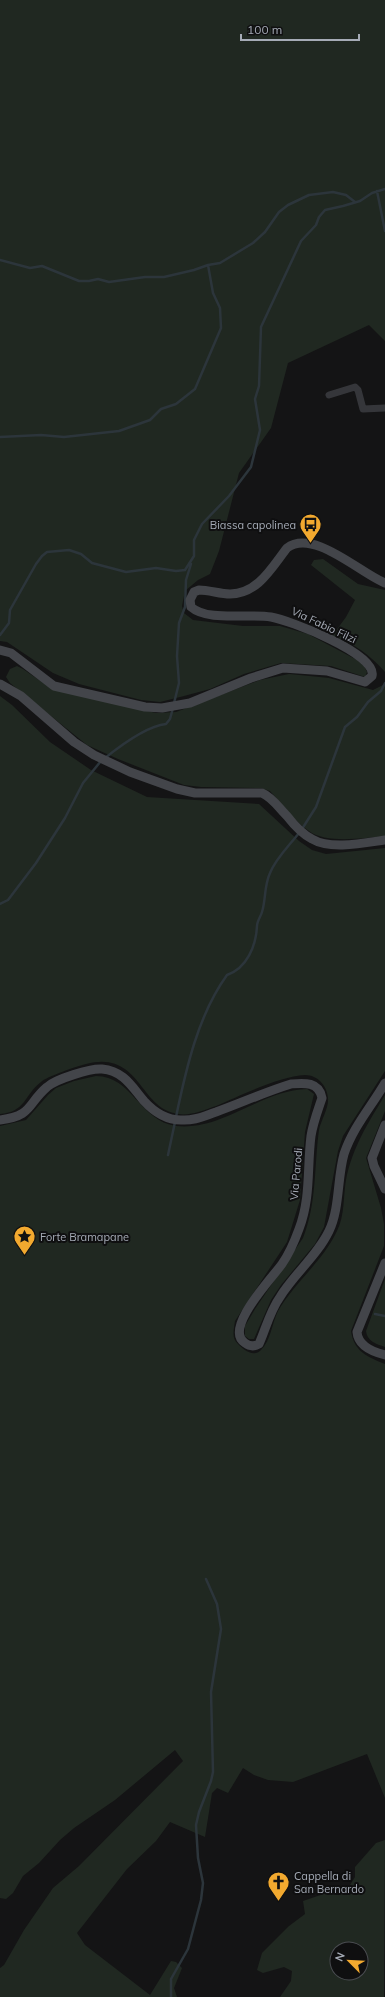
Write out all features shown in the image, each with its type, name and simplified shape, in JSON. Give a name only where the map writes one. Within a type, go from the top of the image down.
[{"type":"street","points":[[329,395],[354,386],[358,390],[363,409],[385,408]]},
{"type":"street","name":"Via Fabio Filzi","points":[[0,650],[11,653],[54,686],[145,707],[162,708],[190,703],[251,678],[283,668],[327,671],[365,682],[372,676],[372,668],[361,657],[338,643],[285,620],[271,617],[204,614],[191,607],[190,600],[194,592],[198,590],[230,594],[240,592],[257,585],[287,548],[291,545],[302,542],[326,549],[385,583]]},
{"type":"street","points":[[0,684],[21,696],[74,742],[94,755],[130,772],[177,789],[195,793],[262,793],[270,799],[301,832],[311,839],[321,843],[350,845],[385,840]]},
{"type":"street","name":"Via Parodi","points":[[0,1120],[12,1119],[22,1114],[52,1084],[81,1073],[102,1069],[112,1072],[131,1083],[138,1095],[154,1111],[171,1119],[180,1120],[198,1119],[291,1084],[306,1082],[316,1087],[322,1098],[311,1137],[307,1202],[300,1228],[283,1263],[258,1294],[241,1320],[239,1329],[240,1338],[246,1344],[253,1346],[259,1344],[272,1309],[280,1295],[322,1245],[334,1215],[344,1156],[351,1136],[385,1084]]},
{"type":"street","points":[[385,1125],[372,1158],[374,1166],[385,1189]]},
{"type":"street","points":[[385,1263],[357,1332],[359,1340],[364,1346],[385,1355]]},
{"type":"shaded area","points":[[0,0],[385,0],[385,341],[369,325],[288,363],[271,428],[239,473],[219,551],[210,574],[198,580],[185,591],[182,606],[184,613],[193,620],[243,626],[280,626],[308,634],[357,660],[364,666],[367,672],[365,677],[331,666],[281,663],[244,674],[210,689],[160,702],[141,700],[79,684],[53,673],[7,642],[0,641]]},
{"type":"shaded area","points":[[323,559],[358,584],[385,590],[385,672],[361,650],[332,636],[346,617],[355,600],[311,565],[314,560]]},
{"type":"shaded area","points":[[17,666],[52,689],[156,713],[176,712],[260,680],[289,674],[329,678],[373,690],[385,684],[385,836],[356,839],[325,838],[309,831],[298,822],[270,791],[261,788],[201,787],[184,785],[87,745],[10,683],[6,677],[10,669]]},
{"type":"shaded area","points":[[0,696],[12,705],[50,742],[91,770],[147,797],[259,804],[299,841],[312,850],[326,854],[385,848],[385,1071],[343,1136],[338,1151],[324,1227],[315,1244],[281,1285],[271,1300],[254,1339],[249,1339],[245,1336],[245,1326],[303,1238],[308,1225],[313,1198],[319,1130],[328,1102],[326,1089],[318,1079],[310,1075],[295,1076],[248,1092],[202,1111],[188,1114],[178,1114],[165,1110],[155,1102],[129,1072],[118,1065],[104,1062],[82,1065],[49,1077],[35,1087],[24,1102],[15,1110],[9,1113],[0,1114]]},
{"type":"shaded area","points":[[96,1076],[108,1078],[119,1083],[153,1116],[176,1126],[193,1126],[210,1122],[226,1117],[258,1102],[290,1091],[307,1089],[314,1094],[305,1132],[300,1200],[287,1242],[235,1321],[234,1339],[248,1352],[252,1353],[258,1352],[264,1346],[278,1311],[292,1290],[317,1262],[337,1231],[340,1225],[346,1180],[352,1157],[356,1146],[385,1095],[385,1111],[366,1158],[381,1208],[384,1224],[384,1246],[351,1331],[355,1344],[363,1353],[385,1364],[385,1798],[367,1754],[293,1782],[268,1780],[254,1775],[243,1768],[228,1793],[217,1788],[212,1793],[205,1837],[170,1822],[156,1841],[127,1869],[77,1933],[85,1945],[150,1995],[171,1961],[176,1962],[182,1968],[174,1988],[177,1997],[0,1997],[0,1968],[4,1965],[24,1930],[53,1888],[79,1866],[183,1761],[175,1750],[115,1800],[74,1828],[60,1840],[39,1863],[23,1876],[13,1893],[6,1899],[0,1898],[0,1126],[26,1120],[56,1088],[74,1081]]},
{"type":"shaded area","points":[[385,1279],[385,1347],[370,1340],[366,1331]]},
{"type":"shaded area","points":[[385,1840],[384,1997],[280,1997],[291,1981],[292,1971],[284,1967],[263,1973],[257,1970],[262,1953],[289,1926],[305,1914],[303,1901],[350,1885],[355,1877],[355,1867],[376,1843]]},
{"type":"waterway","points":[[0,635],[9,623],[10,610],[36,564],[47,552],[69,550],[81,554],[92,563],[126,572],[156,568],[176,571],[185,570],[194,556],[194,540],[202,524],[229,496],[251,467],[260,430],[255,399],[259,386],[261,327],[301,241],[316,225],[319,217],[325,210],[360,201],[372,193],[385,189]]},
{"type":"waterway","points":[[377,191],[385,231]]},
{"type":"waterway","points":[[0,260],[30,268],[42,266],[79,281],[98,279],[109,282],[145,277],[164,277],[220,263],[253,243],[265,232],[279,212],[288,205],[309,195],[333,192],[346,195],[355,202]]},
{"type":"waterway","points":[[0,437],[41,435],[64,437],[119,431],[150,420],[161,409],[176,404],[195,389],[221,328],[220,308],[213,293],[208,265]]},
{"type":"waterway","points":[[174,703],[179,683],[177,656],[179,623],[185,607],[186,580],[191,564]]},
{"type":"waterway","points":[[302,829],[316,807],[345,727],[357,717],[368,702],[381,691],[385,683]]},
{"type":"waterway","points":[[105,758],[142,732],[166,724],[170,719],[173,708]]},
{"type":"waterway","points":[[0,904],[8,900],[36,863],[65,818],[83,783],[101,761]]},
{"type":"waterway","points":[[176,1117],[194,1043],[208,1007],[227,975],[240,967],[249,955],[255,941],[257,924],[263,907],[270,873],[279,857],[299,833]]},
{"type":"waterway","points":[[168,1155],[175,1122]]},
{"type":"waterway","points":[[375,1314],[385,1316]]},
{"type":"waterway","points":[[171,1997],[171,1979],[188,1949],[201,1900],[203,1883],[198,1858],[196,1825],[213,1772],[211,1692],[221,1629],[217,1604],[206,1579]]},
{"type":"place","name":"Biassa capolinea","points":[[311,544]]},
{"type":"place","name":"Forte Bramapane","points":[[24,1256]]},
{"type":"place","name":"Cappella di San Bernardo","points":[[278,1902]]}]
